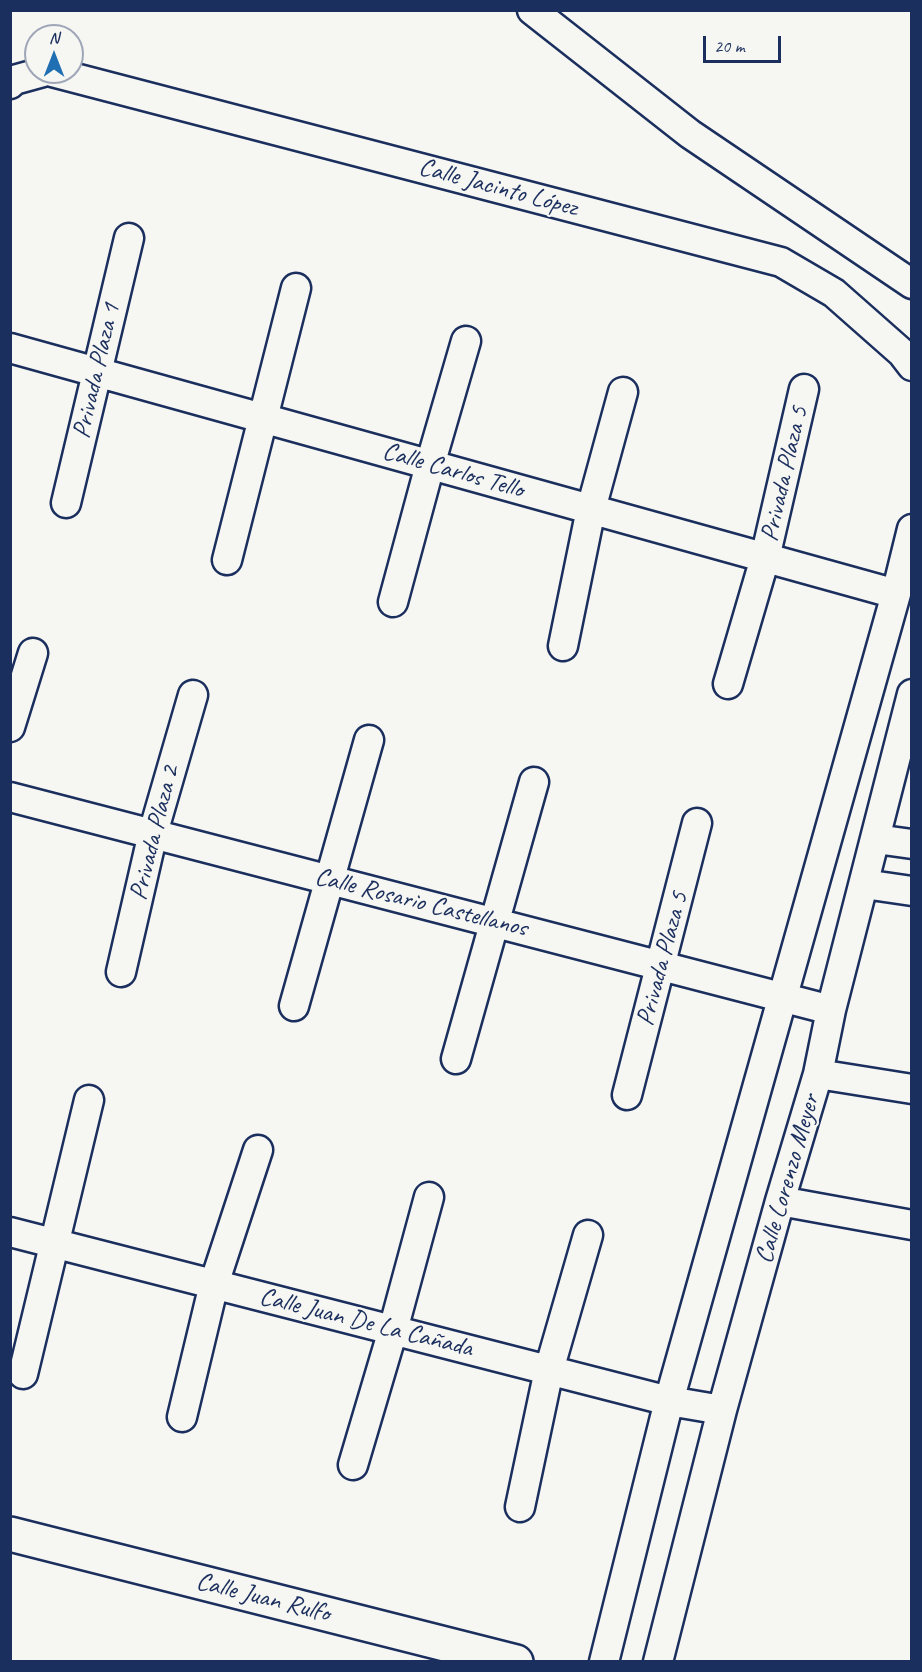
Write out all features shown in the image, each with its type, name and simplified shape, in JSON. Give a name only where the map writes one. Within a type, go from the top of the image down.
[{"type":"main road","name":"Calle Juan Rulfo","points":[[10,1534],[516,1662]]},
{"type":"street","points":[[532,10],[690,134],[912,284]]},
{"type":"street","name":"Calle Jacinto López","points":[[84,80],[781,262],[834,293],[902,353],[912,366]]},
{"type":"street","name":"Privada Plaza 1","points":[[66,503],[129,238]]},
{"type":"street","points":[[227,560],[296,288]]},
{"type":"street","points":[[393,602],[466,341]]},
{"type":"street","name":"Calle Carlos Tello","points":[[10,348],[896,594]]},
{"type":"street","name":"Privada Plaza 5","points":[[728,684],[765,558],[804,389]]},
{"type":"street","points":[[563,646],[591,510],[623,392]]},
{"type":"street","points":[[604,1662],[669,1401],[896,594],[912,529]]},
{"type":"street","points":[[10,727],[33,653]]},
{"type":"street","name":"Privada Plaza 2","points":[[121,972],[153,833],[193,694]]},
{"type":"street","name":"Calle Lorenzo Meyer","points":[[658,1662],[722,1410],[818,1074],[831,1010],[912,694]]},
{"type":"street","points":[[294,1006],[369,740]]},
{"type":"street","points":[[456,1059],[534,782]]},
{"type":"street","name":"Calle Rosario Castellanos","points":[[10,797],[831,1010]]},
{"type":"street","name":"Privada Plaza 5","points":[[627,1095],[697,823]]},
{"type":"street","points":[[876,839],[912,844]]},
{"type":"street","points":[[864,884],[912,891]]},
{"type":"street","points":[[818,1074],[912,1089]]},
{"type":"street","points":[[23,1374],[89,1100]]},
{"type":"street","points":[[182,1418],[214,1284],[258,1150]]},
{"type":"street","points":[[353,1464],[429,1197]]},
{"type":"street","points":[[780,1201],[912,1225]]},
{"type":"street","name":"Calle Juan De La Cañada","points":[[10,1232],[669,1401],[722,1410]]},
{"type":"street","points":[[520,1507],[549,1370],[588,1235]]}]
